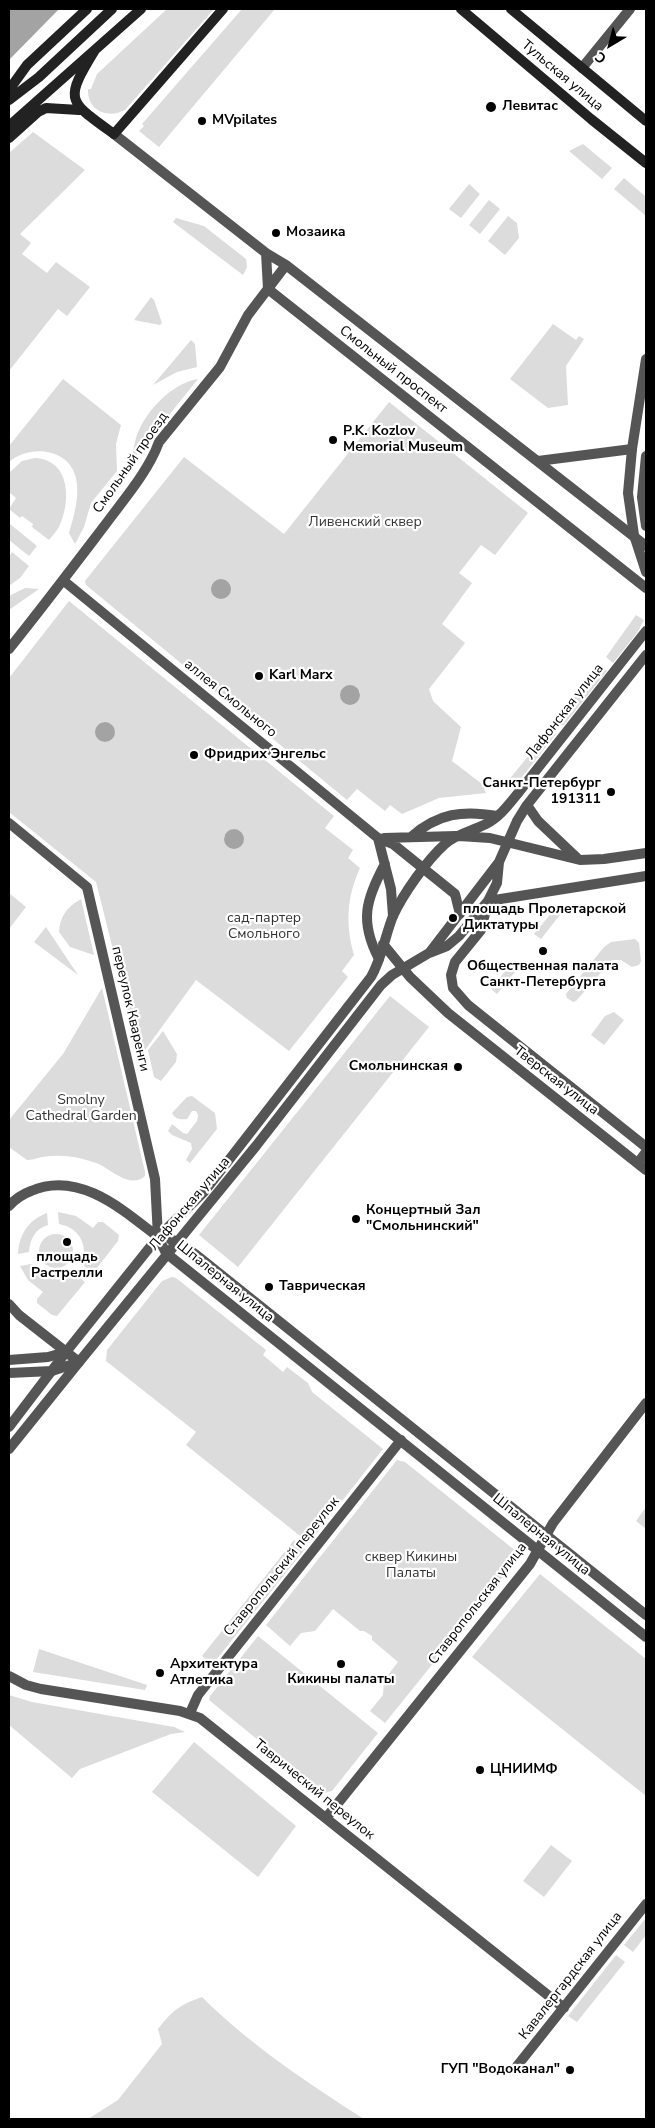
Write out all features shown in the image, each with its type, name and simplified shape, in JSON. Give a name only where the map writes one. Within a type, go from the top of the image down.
[{"type":"main road","points":[[9,90],[28,65],[87,9]]},
{"type":"main road","points":[[9,100],[39,77],[112,9]]},
{"type":"main road","points":[[9,126],[141,9]]},
{"type":"main road","points":[[9,138],[38,112],[46,108],[79,110],[114,134],[223,9]]},
{"type":"main road","name":"Тульская улица","points":[[461,9],[646,164]]},
{"type":"main road","name":"Тульская улица","points":[[511,9],[646,121]]},
{"type":"main road","points":[[79,110],[75,98],[77,81],[95,50]]},
{"type":"street","points":[[582,68],[630,9]]},
{"type":"street","name":"Смольный проспект","points":[[114,134],[266,253],[286,265],[646,546]]},
{"type":"street","points":[[266,253],[268,288]]},
{"type":"street","name":"Смольный проезд","points":[[9,649],[64,581],[136,483],[154,456],[160,442],[220,367],[248,315],[286,265]]},
{"type":"street","name":"Смольный проспект","points":[[268,288],[646,588]]},
{"type":"street","points":[[646,359],[632,449],[628,493],[634,535],[646,572]]},
{"type":"street","points":[[538,461],[632,449]]},
{"type":"street","points":[[646,456],[642,497],[646,526]]},
{"type":"street","name":"аллея Смольного","points":[[64,581],[378,838]]},
{"type":"street","name":"Лафонская улица","points":[[500,813],[646,631]]},
{"type":"street","name":"Лафонская улица","points":[[526,805],[646,655]]},
{"type":"street","points":[[429,953],[499,862],[526,805],[538,821],[580,860]]},
{"type":"street","points":[[411,837],[434,820],[448,815],[500,813]]},
{"type":"street","points":[[379,959],[393,916],[403,896],[444,844],[456,836],[486,824],[500,813]]},
{"type":"street","name":"переулок Кваренги","points":[[9,823],[87,887],[156,1179],[158,1237]]},
{"type":"street","points":[[378,838],[456,836],[490,838],[580,860],[604,859],[646,853]]},
{"type":"street","points":[[378,838],[386,864],[393,916]]},
{"type":"street","points":[[378,838],[393,844],[455,894],[460,914]]},
{"type":"street","points":[[383,944],[403,968],[429,953],[447,946],[459,936],[488,901],[497,883],[499,862]]},
{"type":"street","points":[[379,959],[369,936],[366,921],[368,903],[374,885],[386,864]]},
{"type":"street","points":[[488,901],[646,876]]},
{"type":"street","name":"Тверская улица","points":[[488,901],[481,930],[455,962],[451,975],[453,988],[460,998],[646,1147]]},
{"type":"street","name":"Лафонская улица","points":[[9,1427],[158,1237],[204,1192],[246,1139],[289,1080],[371,977],[379,959]]},
{"type":"street","name":"Лафонская улица","points":[[9,1449],[166,1253],[256,1146],[381,985],[403,968]]},
{"type":"street","name":"Тверская улица","points":[[403,968],[448,1013],[642,1166]]},
{"type":"street","points":[[642,1166],[646,1152]]},
{"type":"street","points":[[9,1206],[23,1194],[43,1187],[64,1185],[100,1196],[116,1205],[158,1237]]},
{"type":"street","name":"Шпалерная улица","points":[[158,1237],[177,1241],[646,1615]]},
{"type":"street","name":"Шпалерная улица","points":[[158,1237],[166,1253],[646,1636]]},
{"type":"street","points":[[9,1304],[19,1315],[79,1362]]},
{"type":"street","points":[[9,1360],[48,1357],[66,1352]]},
{"type":"street","points":[[9,1373],[52,1371],[79,1362]]},
{"type":"street","name":"Ставропольская улица","points":[[326,1818],[530,1564],[546,1534],[646,1403]]},
{"type":"street","name":"Ставропольский переулок","points":[[190,1713],[198,1695],[401,1440]]},
{"type":"street","name":"Таврический переулок","points":[[9,1676],[26,1685],[41,1689],[190,1713],[209,1724],[564,2008]]},
{"type":"street","name":"Кавалергардская улица","points":[[518,2066],[646,1904]]},
{"type":"green space","points":[[167,9],[214,9],[125,110],[112,114],[95,108],[91,103],[88,89],[91,89],[97,74]]},
{"type":"green space","points":[[242,9],[275,9],[159,147],[139,131],[144,126],[142,124]]},
{"type":"green space","points":[[33,132],[85,170],[20,234],[31,243],[22,254],[47,273],[56,262],[90,287],[67,316],[58,309],[9,371],[9,153]]},
{"type":"green space","points":[[583,144],[612,168],[602,179],[569,151]]},
{"type":"green space","points":[[624,178],[646,197],[646,216],[614,189]]},
{"type":"green space","points":[[469,184],[480,194],[461,218],[449,209]]},
{"type":"green space","points":[[489,200],[500,209],[480,234],[469,225]]},
{"type":"green space","points":[[508,216],[517,223],[519,238],[505,255],[488,241]]},
{"type":"green space","points":[[176,218],[204,226],[246,259],[247,267],[243,275],[173,222]]},
{"type":"green space","points":[[151,297],[154,300],[162,323],[160,325],[134,320]]},
{"type":"green space","points":[[553,324],[576,340],[579,336],[584,339],[566,366],[568,405],[548,408],[510,379]]},
{"type":"green space","points":[[191,340],[195,344],[197,367],[177,372],[153,385]]},
{"type":"green space","points":[[63,379],[121,425],[116,444],[117,471],[91,503],[84,527],[75,544],[69,533],[77,499],[77,485],[72,468],[66,460],[48,452],[38,451],[18,456],[9,462],[9,446]]},
{"type":"green space","points":[[198,379],[132,461],[138,432],[150,411],[178,387]]},
{"type":"green space","name":"Ливенский сквер","points":[[389,402],[528,513],[495,555],[481,545],[459,573],[472,583],[442,624],[465,643],[429,689],[433,701],[461,727],[452,761],[482,784],[486,793],[439,798],[402,814],[390,805],[385,811],[357,789],[347,800],[86,585],[85,581],[184,457],[284,534]],"holes":[[[360,691],[359,700],[349,704],[344,701],[341,692]]]},
{"type":"green space","points":[[35,458],[56,466],[62,474],[65,484],[66,495],[63,517],[59,527],[49,540],[32,527],[33,524],[22,516],[20,518],[9,509],[16,498],[9,492],[9,473],[22,461]]},
{"type":"green space","points":[[10,524],[37,546],[29,556],[9,540]]},
{"type":"green space","points":[[12,552],[29,566],[20,578],[9,586],[9,554]]},
{"type":"green space","points":[[25,588],[39,589],[9,610],[9,596]]},
{"type":"green space","name":"сад-партер Смольного","points":[[69,601],[334,816],[325,828],[353,850],[348,858],[360,868],[352,889],[349,910],[349,932],[354,955],[342,971],[348,977],[289,1051],[196,980],[140,1057],[96,882],[9,812],[9,678]],"holes":[[[103,722],[111,724],[115,731],[113,737],[106,742],[101,741],[96,729]],[[232,829],[240,831],[243,835],[243,841],[230,848],[226,844],[224,836]]]},
{"type":"green space","points":[[636,615],[644,620],[637,633],[613,663],[606,657]]},
{"type":"green space","points":[[600,665],[607,671],[563,726],[556,720]]},
{"type":"green space","points":[[550,729],[556,734],[515,786],[508,781]]},
{"type":"green space","points":[[9,893],[26,907],[9,929]]},
{"type":"green space","points":[[81,899],[94,955],[70,947],[59,932],[65,912]]},
{"type":"green space","points":[[562,909],[563,911],[541,939],[534,934],[553,911]]},
{"type":"green space","points":[[46,927],[78,975],[34,942]]},
{"type":"green space","points":[[635,939],[639,943],[641,961],[639,965],[632,967],[621,960],[612,960],[576,1001],[573,1002],[567,998],[566,994],[604,947],[611,942]]},
{"type":"green space","points":[[513,961],[520,966],[497,994],[491,989]]},
{"type":"green space","name":"Smolny Cathedral Garden","points":[[102,988],[145,1172],[145,1176],[139,1180],[133,1181],[120,1177],[96,1163],[76,1157],[56,1156],[27,1160],[9,1147],[9,1120],[63,1054]]},
{"type":"green space","points":[[390,996],[429,1027],[238,1267],[199,1235]]},
{"type":"green space","points":[[614,1012],[624,1020],[604,1045],[591,1035],[605,1016]]},
{"type":"green space","points":[[163,1031],[177,1054],[176,1062],[161,1081],[154,1077],[148,1050]]},
{"type":"green space","points":[[192,1096],[215,1113],[217,1129],[190,1163],[186,1160],[192,1149],[191,1143],[172,1135],[168,1131],[172,1124],[187,1134],[197,1121],[198,1115],[196,1111],[192,1111],[187,1119],[176,1118],[172,1113],[187,1097]]},
{"type":"green space","points":[[58,1212],[76,1216],[93,1228],[98,1222],[103,1222],[119,1235],[118,1241],[93,1273],[82,1264],[84,1250],[81,1238],[72,1229],[59,1224]]},
{"type":"green space","points":[[47,1213],[48,1225],[34,1235],[29,1252],[18,1254],[20,1241],[26,1229],[40,1216]]},
{"type":"green space","points":[[56,1234],[68,1239],[73,1251],[68,1263],[56,1268],[44,1263],[39,1251],[44,1239]]},
{"type":"green space","points":[[31,1264],[45,1277],[51,1279],[62,1279],[74,1273],[85,1282],[57,1316],[52,1315],[37,1303],[37,1299],[43,1292],[28,1280],[20,1266]]},
{"type":"green space","points":[[172,1277],[176,1278],[266,1350],[263,1355],[283,1372],[287,1367],[308,1383],[312,1392],[383,1449],[309,1543],[186,1445],[196,1432],[106,1361],[107,1350],[162,1281]]},
{"type":"green space","name":"сквер Кикины Палаты","points":[[397,1460],[405,1462],[517,1552],[518,1558],[385,1723],[370,1711],[383,1695],[384,1680],[398,1662],[372,1640],[372,1636],[364,1631],[360,1631],[333,1609],[315,1631],[301,1633],[290,1646],[266,1625]]},
{"type":"green space","points":[[646,1507],[646,1529],[636,1521]]},
{"type":"green space","points":[[294,1540],[305,1549],[212,1665],[202,1656]]},
{"type":"green space","points":[[540,1574],[646,1659],[646,1796],[472,1657]]},
{"type":"green space","points":[[258,1636],[378,1733],[332,1791],[323,1793],[209,1700],[210,1696]]},
{"type":"green space","points":[[39,1649],[147,1685],[145,1690],[33,1672]]},
{"type":"green space","points":[[9,1695],[32,1702],[174,1727],[185,1732],[171,1734],[80,1769],[72,1778],[9,1725]]},
{"type":"green space","points":[[194,1742],[296,1826],[258,1877],[152,1792]]},
{"type":"green space","points":[[551,1845],[572,1861],[544,1897],[523,1881]]},
{"type":"green space","points":[[646,1918],[646,1935],[633,1952],[624,1945]]},
{"type":"green space","points":[[616,1955],[625,1962],[577,2022],[568,2016]]},
{"type":"green space","points":[[202,1997],[220,2015],[260,2047],[364,2119],[88,2119],[118,2100],[162,2044],[158,2029],[168,2017],[182,2006]]},
{"type":"shaded area","points":[[9,9],[59,9],[9,60]]},
{"type":"shaded area","points":[[221,579],[228,582],[231,589],[228,596],[221,599],[214,596],[211,589],[214,582]]},
{"type":"shaded area","points":[[350,685],[357,688],[360,695],[357,702],[350,705],[343,702],[340,695],[343,688]]},
{"type":"shaded area","points":[[105,722],[112,725],[115,732],[112,739],[105,742],[98,739],[95,732],[98,725]]},
{"type":"shaded area","points":[[234,829],[241,832],[244,839],[241,846],[234,849],[227,846],[224,839],[227,832]]},
{"type":"place","name":"Левитас","points":[[491,107]]},
{"type":"place","name":"MVpilates","points":[[202,121]]},
{"type":"place","name":"Мозаика","points":[[276,233]]},
{"type":"place","name":"P.K. Kozlov Memorial Museum","points":[[333,440]]},
{"type":"place","name":"Karl Marx","points":[[259,676]]},
{"type":"place","name":"Фридрих Энгельс","points":[[194,755]]},
{"type":"place","name":"Санкт-Петербург 191311","points":[[611,792]]},
{"type":"place","name":"площадь Пролетарской Диктатуры","points":[[453,918]]},
{"type":"place","name":"Общественная палата Санкт-Петербурга","points":[[543,951]]},
{"type":"place","name":"Смольнинская","points":[[458,1067]]},
{"type":"place","name":"Концертный Зал \"Смольнинский\"","points":[[356,1219]]},
{"type":"place","name":"площадь Растрелли","points":[[67,1242]]},
{"type":"place","name":"Таврическая","points":[[269,1287]]},
{"type":"place","name":"Кикины палаты","points":[[341,1664]]},
{"type":"place","name":"Архитектура Атлетика","points":[[160,1673]]},
{"type":"place","name":"ЦНИИМФ","points":[[480,1770]]},
{"type":"place","name":"ГУП \"Водоканал\"","points":[[570,2070]]}]
